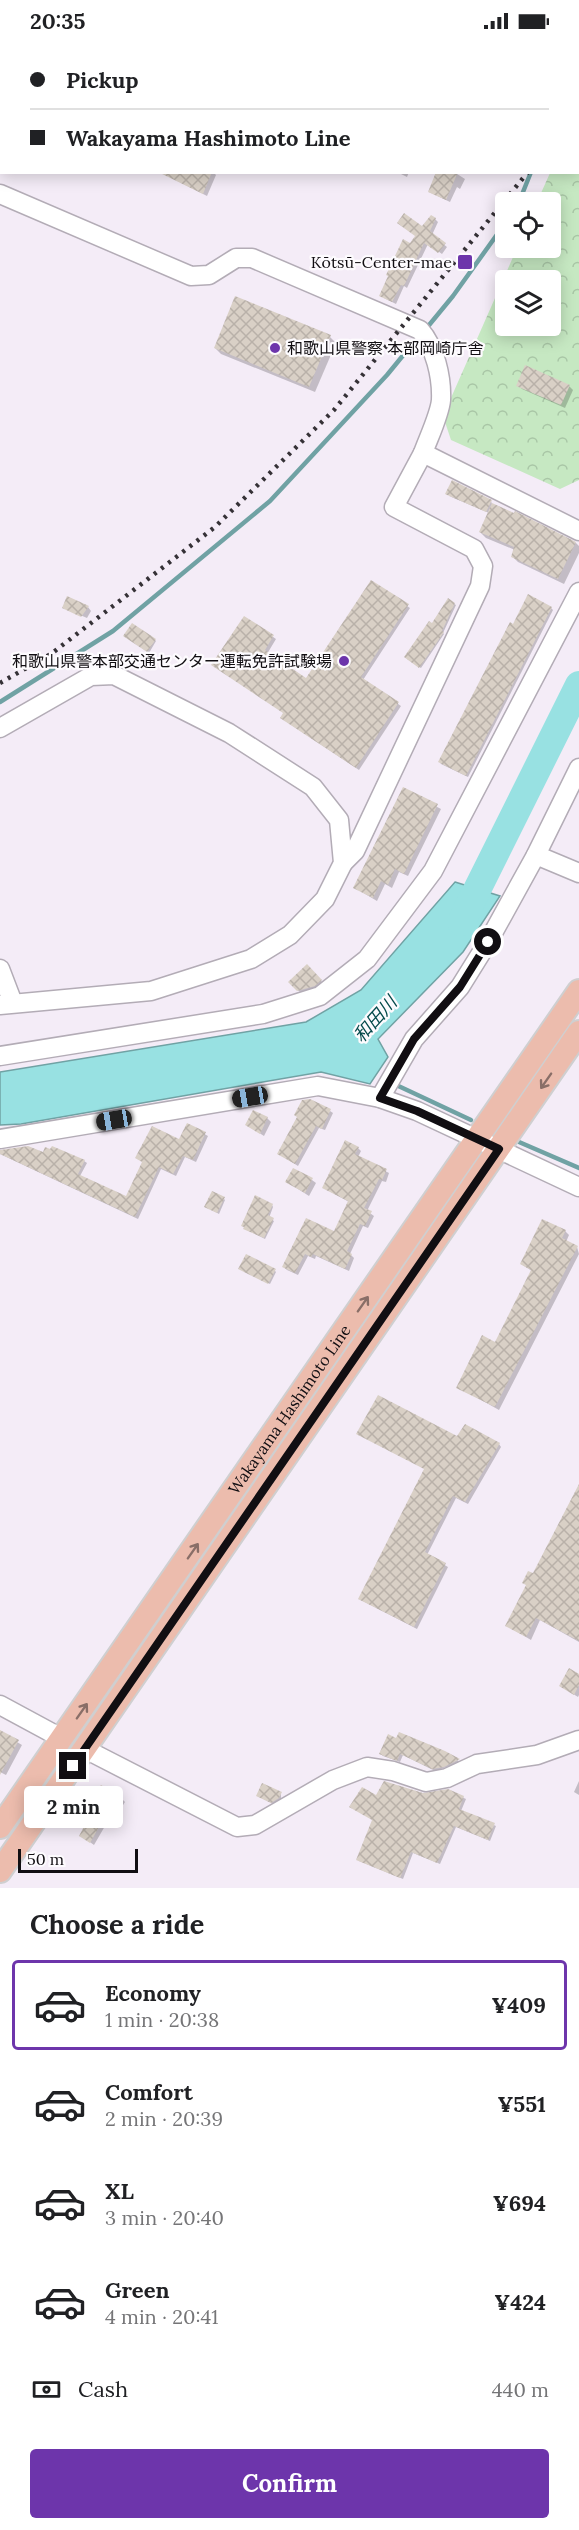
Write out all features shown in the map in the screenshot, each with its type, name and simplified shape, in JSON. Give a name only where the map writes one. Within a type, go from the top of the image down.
[{"type":"main road","name":"Wakayama Hashimoto Line","points":[[0,1827],[579,991]]},
{"type":"main road","name":"Wakayama Hashimoto Line","points":[[0,1871],[579,1032]]},
{"type":"street","points":[[0,194],[191,276],[209,275],[236,258],[252,258],[420,330],[426,337],[437,365],[441,402],[423,453],[394,507],[474,549],[483,566],[480,586],[469,613],[355,851],[343,863],[325,899],[290,935],[250,959],[151,991],[7,1004],[0,969]]},
{"type":"street","points":[[423,453],[579,531]]},
{"type":"street","points":[[0,1056],[263,1014],[320,996],[367,959],[433,871],[579,592]]},
{"type":"street","points":[[0,728],[91,675],[114,675],[229,733],[313,787],[339,820],[343,863]]},
{"type":"street","points":[[380,1098],[414,1039],[460,987],[488,942],[536,855],[579,768]]},
{"type":"street","points":[[536,855],[579,873]]},
{"type":"street","points":[[0,1139],[318,1086],[380,1098],[417,1111],[579,1187]]},
{"type":"street","points":[[0,1705],[63,1739]]},
{"type":"street","points":[[85,1749],[237,1827],[255,1825],[333,1780],[367,1767],[393,1771],[426,1782],[447,1778],[477,1764],[537,1755],[579,1740]]},
{"type":"green space","points":[[550,174],[579,174],[579,480],[560,489],[451,440],[443,416],[495,298],[495,336],[561,336],[561,270],[507,270],[513,258],[561,258],[561,192],[541,192]]},
{"type":"water","points":[[455,882],[500,896],[463,952],[378,1039],[388,1057],[370,1084],[321,1072],[21,1124],[0,1125],[0,1072],[306,1022],[361,990]]},
{"type":"building","points":[[162,174],[211,174],[203,194]]},
{"type":"building","points":[[435,174],[457,174],[446,200],[428,192]]},
{"type":"building","points":[[404,213],[422,226],[431,215],[436,218],[430,231],[446,243],[438,253],[424,243],[404,286],[401,285],[392,302],[379,296],[388,276],[386,275],[403,239],[410,243],[415,236],[397,223]]},
{"type":"building","points":[[235,296],[331,335],[309,387],[214,348]]},
{"type":"building","points":[[525,365],[570,385],[561,405],[516,386]]},
{"type":"building","points":[[452,480],[492,500],[486,512],[445,494]]},
{"type":"building","points":[[492,503],[514,513],[515,511],[576,542],[558,579],[511,557],[514,547],[479,532]]},
{"type":"building","points":[[371,580],[409,604],[361,677],[399,702],[356,768],[280,718],[283,713],[211,665],[244,616],[274,635],[265,650],[306,678]]},
{"type":"building","points":[[528,594],[552,607],[466,776],[438,762],[510,622],[513,624]]},
{"type":"building","points":[[67,596],[89,606],[81,617],[62,608]]},
{"type":"building","points":[[448,598],[455,603],[442,631],[444,632],[419,668],[404,657],[429,621],[432,623]]},
{"type":"building","points":[[132,623],[156,639],[147,652],[123,636]]},
{"type":"building","points":[[403,787],[438,804],[404,874],[395,869],[388,885],[381,881],[373,898],[353,888]]},
{"type":"building","points":[[307,964],[322,980],[315,986],[297,991],[288,982]]},
{"type":"building","points":[[310,1099],[331,1109],[322,1129],[316,1126],[295,1164],[277,1154],[297,1117],[294,1115],[302,1100]]},
{"type":"building","points":[[253,1110],[268,1117],[260,1134],[245,1125]]},
{"type":"building","points":[[187,1123],[206,1132],[193,1160],[183,1156],[173,1174],[159,1167],[135,1217],[0,1154],[0,1150],[28,1146],[43,1152],[45,1147],[50,1149],[52,1146],[85,1160],[78,1174],[126,1196],[142,1162],[135,1158],[152,1126],[179,1139]]},
{"type":"building","points":[[345,1140],[359,1147],[355,1154],[387,1169],[382,1180],[379,1179],[364,1208],[372,1211],[365,1226],[360,1224],[347,1251],[352,1254],[345,1269],[313,1254],[311,1257],[305,1254],[295,1273],[282,1267],[306,1218],[334,1231],[348,1201],[322,1188]]},
{"type":"building","points":[[293,1168],[313,1178],[305,1193],[285,1182]]},
{"type":"building","points":[[212,1191],[225,1197],[217,1213],[204,1207]]},
{"type":"building","points":[[255,1195],[273,1204],[268,1215],[274,1218],[264,1238],[241,1226]]},
{"type":"building","points":[[542,1219],[566,1230],[562,1238],[578,1246],[495,1407],[456,1388],[482,1335],[495,1342],[531,1270],[520,1264]]},
{"type":"building","points":[[246,1254],[276,1269],[268,1284],[238,1269]]},
{"type":"building","points":[[378,1395],[457,1436],[465,1424],[500,1443],[465,1502],[453,1496],[425,1552],[446,1563],[414,1627],[358,1599],[424,1469],[356,1434]]},
{"type":"building","points":[[579,1484],[579,1641],[536,1618],[526,1637],[505,1626],[526,1585],[522,1583],[528,1571],[533,1573]]},
{"type":"building","points":[[569,1668],[579,1674],[579,1685],[574,1695],[559,1686]]},
{"type":"building","points":[[0,1730],[19,1740],[0,1775]]},
{"type":"building","points":[[399,1732],[460,1759],[444,1767],[432,1769],[400,1754],[397,1761],[379,1754],[388,1734],[396,1738]]},
{"type":"building","points":[[384,1781],[423,1793],[448,1789],[464,1796],[459,1809],[495,1823],[488,1840],[454,1826],[437,1863],[411,1852],[400,1878],[356,1860],[372,1820],[349,1807],[362,1787],[376,1795]]},
{"type":"building","points":[[262,1783],[282,1792],[279,1798],[271,1803],[256,1796]]},
{"type":"building","points":[[101,1785],[122,1797],[112,1814],[108,1811],[90,1843],[79,1836],[89,1817],[85,1814]]},
{"type":"waterway","points":[[523,192],[530,174]]},
{"type":"waterway","points":[[425,330],[453,296],[495,237]]},
{"type":"waterway","points":[[0,702],[113,631],[270,501],[387,375],[419,336]]},
{"type":"waterway","name":"和田川","points":[[461,922],[579,685]]},
{"type":"waterway","points":[[392,1083],[471,1120]]},
{"type":"waterway","points":[[519,1142],[579,1168]]},
{"type":"railway","points":[[0,683],[51,654],[215,527],[334,410],[526,174]]},
{"type":"place","name":"Kōtsū-Center-mae","points":[[465,262]]},
{"type":"place","name":"和歌山県警察 本部岡崎庁舎","points":[[275,348]]},
{"type":"place","name":"和歌山県警本部交通センター運転免許試験場","points":[[344,661]]},
{"type":"route","points":[[73,1766],[499,1149],[417,1111],[380,1098],[414,1039],[460,987],[488,942]]}]
